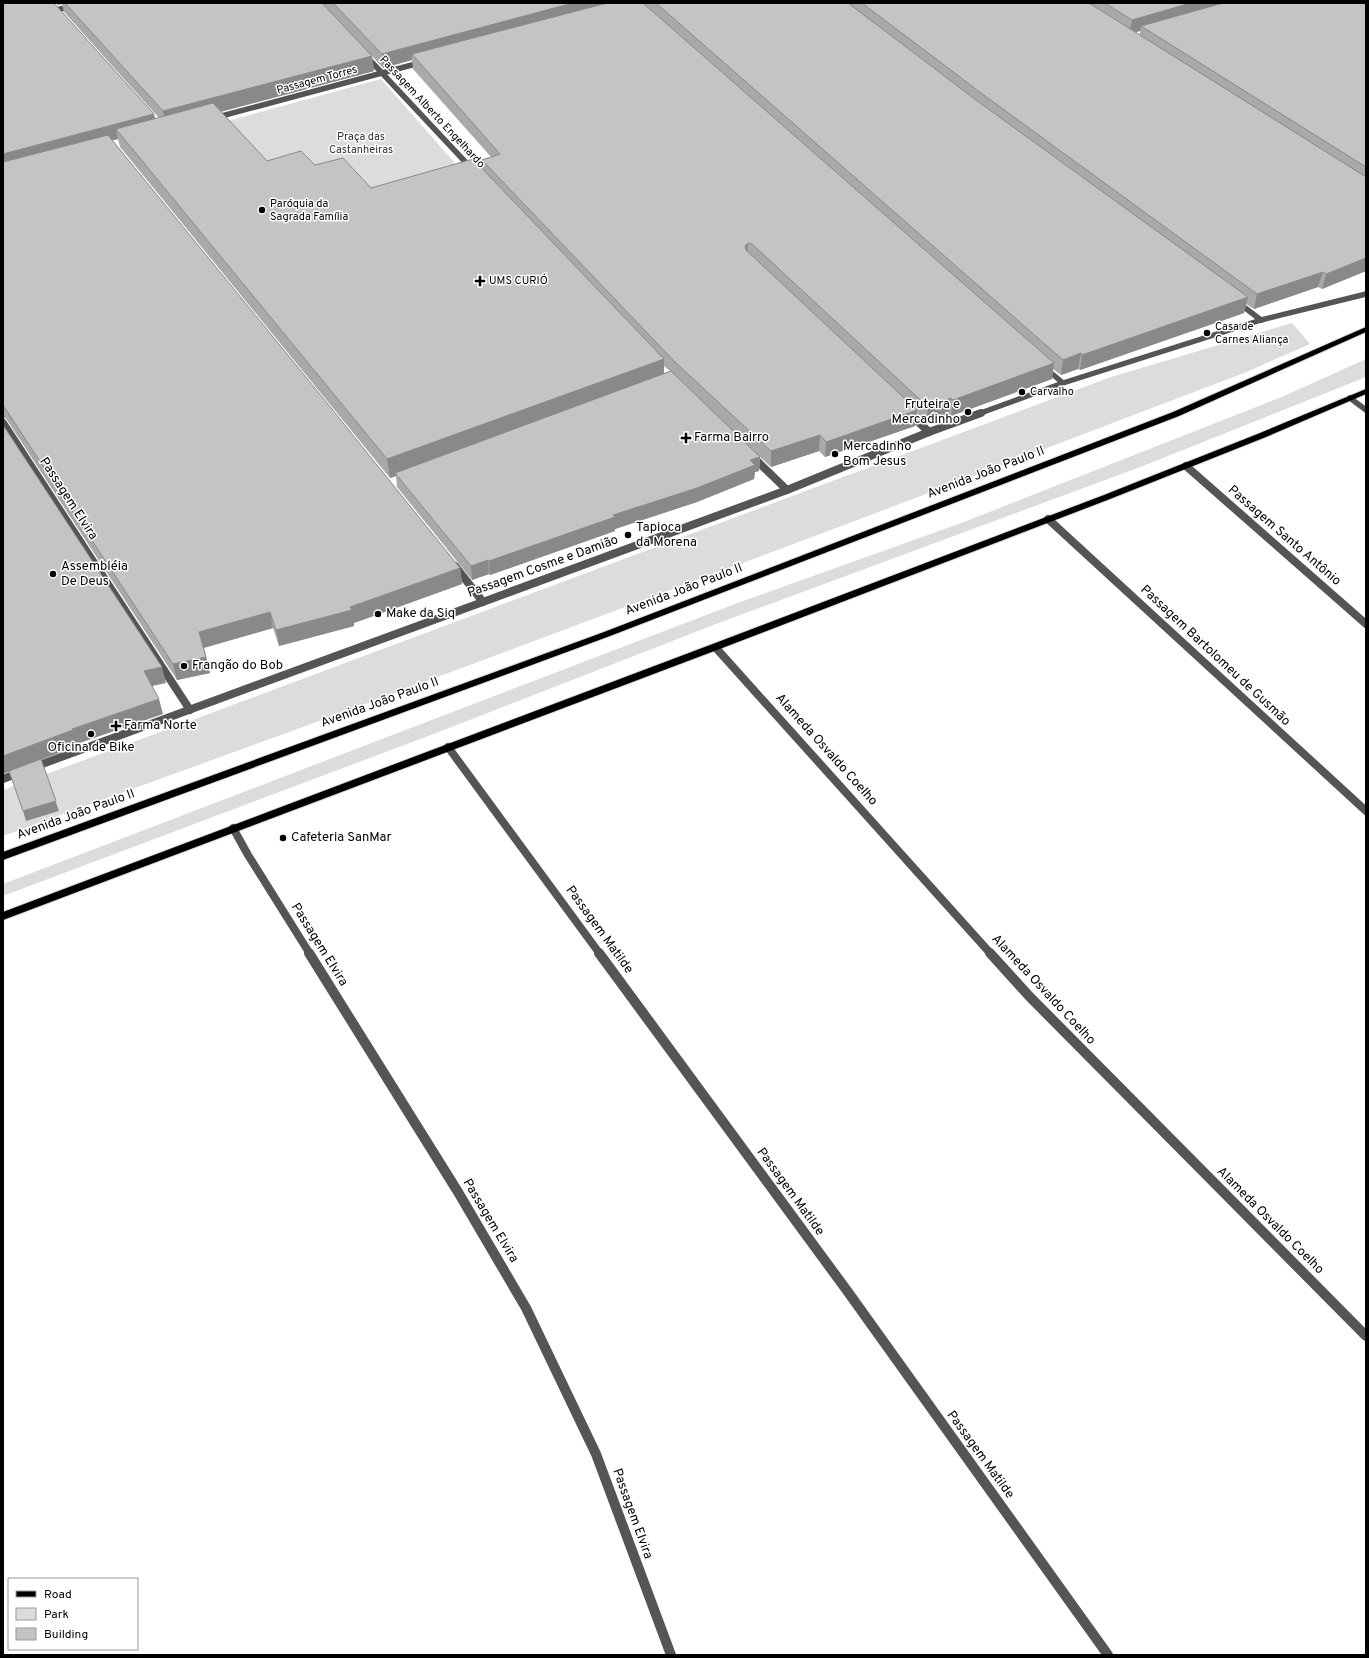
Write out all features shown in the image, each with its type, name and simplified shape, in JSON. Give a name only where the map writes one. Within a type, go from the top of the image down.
[{"type":"main road","name":"Avenida João Paulo II","points":[[3,856],[644,620],[1176,414],[1366,329]]},
{"type":"main road","points":[[3,916],[448,747],[716,648],[1186,466],[1366,391]]},
{"type":"street","points":[[61,16],[54,8],[87,3]]},
{"type":"street","name":"Passagem Alberto Engelhardo","points":[[360,50],[475,172]]},
{"type":"street","name":"Passagem Torres","points":[[211,119],[426,61]]},
{"type":"street","name":"Passagem Cosme e Damião","points":[[3,779],[787,490],[929,432],[1063,383],[1262,320],[1366,294]]},
{"type":"street","points":[[1230,296],[1262,320]]},
{"type":"street","points":[[1040,362],[1063,383]]},
{"type":"street","points":[[1350,398],[1366,410]]},
{"type":"street","points":[[900,405],[929,432]]},
{"type":"street","name":"Passagem Elvira","points":[[3,423],[190,710]]},
{"type":"street","points":[[747,452],[787,490]]},
{"type":"street","name":"Passagem Santo Antônio","points":[[1186,466],[1366,624]]},
{"type":"street","name":"Passagem Bartolomeu de Gusmão","points":[[1048,519],[1366,811]]},
{"type":"street","points":[[448,558],[483,602]]},
{"type":"street","name":"Alameda Osvaldo Coelho","points":[[716,648],[1029,996],[1366,1336]]},
{"type":"street","name":"Passagem Matilde","points":[[448,747],[848,1292],[1108,1655]]},
{"type":"street","name":"Passagem Elvira","points":[[233,828],[248,855],[458,1192],[526,1308],[596,1454],[671,1655]]},
{"type":"green space","name":"Praça das Castanheiras","points":[[381,79],[468,178],[351,213],[272,179],[228,121]]},
{"type":"green space","points":[[1292,323],[1310,344],[1244,373],[860,519],[344,712],[3,836],[3,790],[1111,377]]},
{"type":"green space","points":[[1366,359],[1366,377],[1143,466],[716,624],[423,738],[3,896],[3,884],[735,604],[964,522],[1284,396]]},
{"type":"building","points":[[3,3],[54,3],[154,114],[3,154]]},
{"type":"building","points":[[65,3],[322,3],[372,56],[163,111]]},
{"type":"building","points":[[333,3],[573,3],[382,54]]},
{"type":"building","points":[[607,3],[643,3],[1054,363],[953,400],[951,398],[928,407],[752,244],[748,243],[745,246],[746,250],[917,410],[826,442],[820,435],[771,451],[675,362],[482,160],[500,154],[412,54]]},
{"type":"building","points":[[656,3],[848,3],[980,103],[1248,297],[1082,355],[1081,353],[1063,360]]},
{"type":"building","points":[[862,3],[1089,3],[1366,177],[1366,258],[1326,274],[1323,272],[1257,294],[985,96]]},
{"type":"building","points":[[1105,3],[1191,3],[1132,20]]},
{"type":"building","points":[[1223,3],[1366,3],[1366,167],[1141,26]]},
{"type":"building","points":[[213,103],[267,161],[301,151],[315,165],[343,158],[371,188],[473,159],[664,359],[387,459],[116,129]]},
{"type":"building","points":[[108,135],[460,568],[350,607],[352,610],[276,630],[270,612],[199,632],[206,657],[173,664],[3,405],[3,162]]},
{"type":"building","points":[[671,371],[760,457],[750,460],[755,465],[697,488],[613,515],[615,517],[471,566],[395,473]]},
{"type":"building","points":[[3,425],[162,667],[144,671],[159,699],[72,729],[73,730],[3,756]]},
{"type":"building","points":[[41,759],[56,801],[23,811],[9,771]]},
{"type":"place","name":"Paróquia da Sagrada Família","points":[[262,210]]},
{"type":"place","name":"UMS CURIÓ","points":[[480,281]]},
{"type":"place","name":"Casa de Carnes Aliança","points":[[1207,333]]},
{"type":"place","name":"Carvalho","points":[[1022,392]]},
{"type":"place","name":"Fruteira e Mercadinho","points":[[968,412]]},
{"type":"place","name":"Farma Bairro","points":[[686,438]]},
{"type":"place","name":"Mercadinho Bom Jesus","points":[[835,454]]},
{"type":"place","name":"Tapioca da Morena","points":[[628,535]]},
{"type":"place","name":"Assembléia De Deus","points":[[53,574]]},
{"type":"place","name":"Make da Siq","points":[[378,614]]},
{"type":"place","name":"Frangão do Bob","points":[[184,666]]},
{"type":"place","name":"Farma Norte","points":[[116,726]]},
{"type":"place","name":"Oficina de Bike","points":[[91,734]]},
{"type":"place","name":"Cafeteria SanMar","points":[[283,838]]}]
